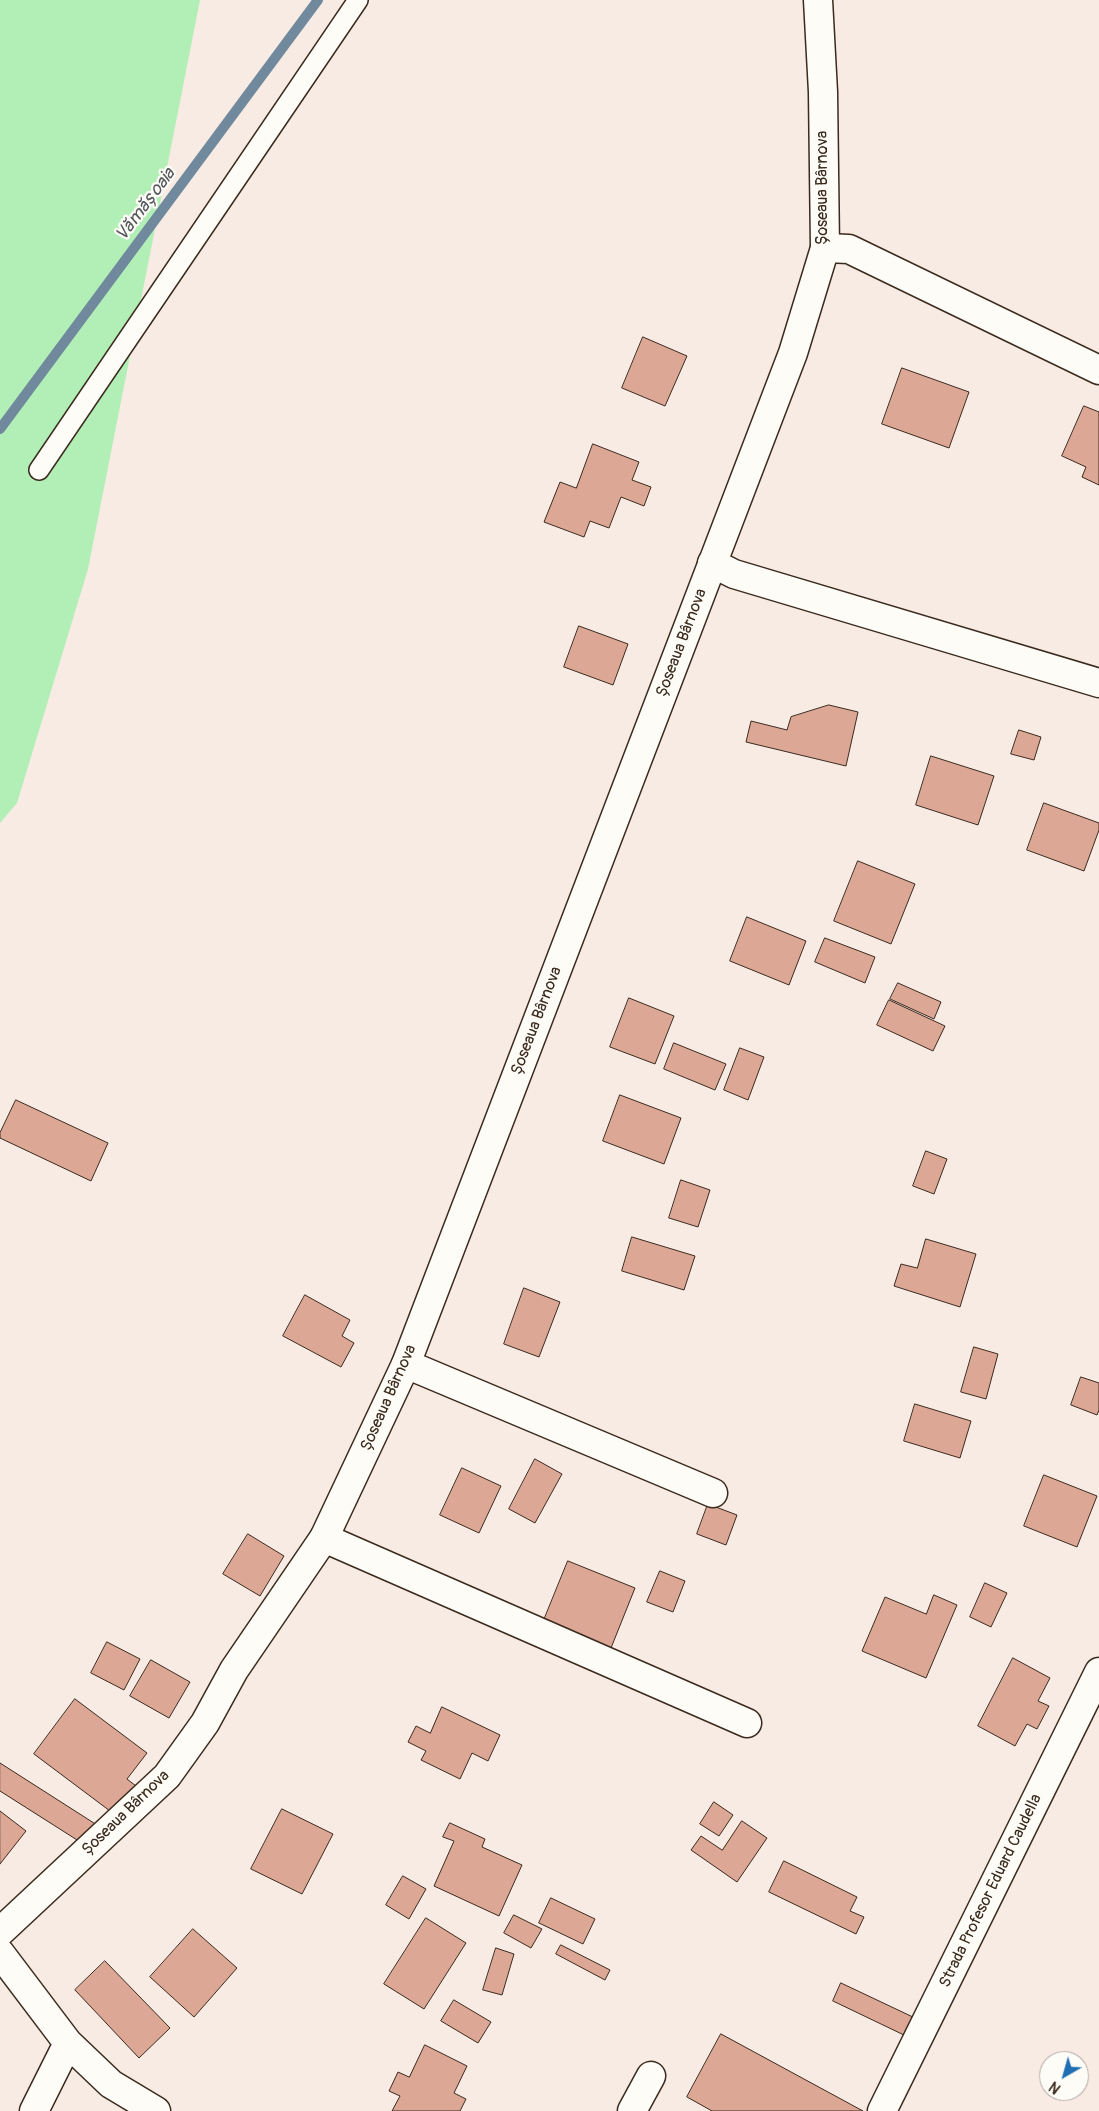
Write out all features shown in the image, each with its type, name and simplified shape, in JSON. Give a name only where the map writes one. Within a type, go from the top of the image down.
[{"type":"street","name":"Șoseaua Bârnova","points":[[0,1932],[167,1776],[206,1722],[234,1670],[324,1538],[406,1364],[793,353],[825,248],[823,92],[818,0]]},
{"type":"street","points":[[825,248],[849,249],[1099,370]]},
{"type":"street","points":[[712,563],[734,574],[1099,682]]},
{"type":"street","points":[[406,1364],[713,1493]]},
{"type":"street","points":[[324,1538],[747,1722]]},
{"type":"street","name":"Strada Profesor Eduard Caudella","points":[[882,2111],[1099,1672]]},
{"type":"street","points":[[0,1953],[68,2043],[111,2084],[156,2111]]},
{"type":"street","points":[[34,2111],[68,2043]]},
{"type":"street","points":[[632,2111],[651,2076]]},
{"type":"lane","points":[[39,470],[358,0]]},
{"type":"green space","points":[[0,0],[200,0],[88,569],[17,803],[0,823]]},
{"type":"building","points":[[643,337],[687,356],[665,406],[622,388]]},
{"type":"building","points":[[902,368],[969,392],[949,448],[882,424]]},
{"type":"building","points":[[1084,406],[1099,412],[1099,485],[1082,477],[1086,467],[1062,456]]},
{"type":"building","points":[[593,444],[639,462],[632,480],[651,487],[644,506],[621,497],[609,528],[590,521],[584,537],[544,522],[560,482],[576,488]]},
{"type":"building","points":[[579,626],[628,644],[613,685],[564,667]]},
{"type":"building","points":[[829,705],[858,712],[846,766],[746,742],[751,721],[787,730],[791,717]]},
{"type":"building","points":[[1019,730],[1041,737],[1034,760],[1011,754]]},
{"type":"building","points":[[931,756],[994,776],[978,825],[916,805]]},
{"type":"building","points":[[1044,803],[1099,823],[1099,830],[1084,871],[1027,850]]},
{"type":"building","points":[[858,861],[915,884],[891,944],[834,921]]},
{"type":"building","points":[[747,917],[806,941],[789,985],[730,961]]},
{"type":"building","points":[[825,938],[875,957],[865,983],[815,962]]},
{"type":"building","points":[[898,983],[941,1002],[934,1019],[890,999]]},
{"type":"building","points":[[629,998],[674,1016],[655,1064],[610,1047]]},
{"type":"building","points":[[889,1000],[945,1026],[933,1051],[877,1025]]},
{"type":"building","points":[[674,1043],[726,1064],[715,1090],[664,1069]]},
{"type":"building","points":[[740,1048],[764,1057],[748,1100],[724,1090]]},
{"type":"building","points":[[620,1095],[681,1118],[664,1164],[603,1141]]},
{"type":"building","points":[[16,1100],[108,1143],[91,1181],[0,1138],[0,1133]]},
{"type":"building","points":[[926,1151],[947,1159],[934,1194],[913,1186]]},
{"type":"building","points":[[681,1180],[710,1190],[698,1227],[669,1218]]},
{"type":"building","points":[[632,1237],[695,1256],[684,1290],[622,1271]]},
{"type":"building","points":[[926,1239],[976,1254],[960,1307],[894,1286],[901,1264],[917,1268]]},
{"type":"building","points":[[524,1288],[560,1302],[539,1357],[504,1344]]},
{"type":"building","points":[[305,1295],[350,1320],[342,1336],[354,1343],[341,1367],[283,1336]]},
{"type":"building","points":[[974,1347],[998,1354],[986,1399],[961,1392]]},
{"type":"building","points":[[1081,1377],[1099,1383],[1099,1410],[1097,1415],[1071,1405]]},
{"type":"building","points":[[915,1404],[971,1421],[960,1458],[904,1441]]},
{"type":"building","points":[[535,1459],[562,1474],[535,1523],[509,1509]]},
{"type":"building","points":[[462,1468],[501,1486],[479,1533],[440,1515]]},
{"type":"building","points":[[1044,1475],[1097,1496],[1077,1547],[1024,1526]]},
{"type":"building","points":[[708,1504],[737,1515],[726,1545],[697,1534]]},
{"type":"building","points":[[248,1534],[284,1556],[260,1596],[223,1574]]},
{"type":"building","points":[[568,1561],[635,1588],[609,1653],[542,1625]]},
{"type":"building","points":[[660,1571],[685,1581],[673,1612],[647,1602]]},
{"type":"building","points":[[985,1583],[1007,1593],[991,1627],[970,1617]]},
{"type":"building","points":[[934,1595],[957,1605],[926,1678],[862,1651],[885,1597],[926,1614]]},
{"type":"building","points":[[107,1642],[140,1659],[124,1690],[91,1673]]},
{"type":"building","points":[[1013,1658],[1050,1678],[1038,1701],[1049,1706],[1037,1729],[1027,1724],[1015,1746],[978,1726]]},
{"type":"building","points":[[151,1660],[190,1682],[169,1718],[130,1696]]},
{"type":"building","points":[[75,1699],[147,1753],[127,1779],[136,1786],[114,1814],[34,1754]]},
{"type":"building","points":[[442,1707],[500,1735],[488,1761],[472,1753],[460,1779],[421,1760],[426,1751],[408,1742],[416,1726],[430,1733]]},
{"type":"building","points":[[0,1763],[97,1825],[85,1845],[0,1791]]},
{"type":"building","points":[[714,1802],[733,1815],[719,1836],[700,1824]]},
{"type":"building","points":[[282,1809],[333,1834],[302,1894],[251,1869]]},
{"type":"building","points":[[0,1811],[26,1831],[0,1864]]},
{"type":"building","points":[[742,1821],[767,1838],[737,1882],[691,1850],[701,1836],[722,1850]]},
{"type":"building","points":[[450,1823],[485,1839],[482,1847],[522,1865],[499,1916],[434,1886],[454,1841],[443,1837]]},
{"type":"building","points":[[784,1861],[857,1897],[850,1911],[864,1917],[856,1934],[769,1892]]},
{"type":"building","points":[[403,1876],[426,1889],[409,1919],[386,1905]]},
{"type":"building","points":[[551,1898],[595,1919],[583,1944],[539,1923]]},
{"type":"building","points":[[514,1915],[542,1929],[531,1948],[504,1933]]},
{"type":"building","points":[[426,1918],[466,1943],[424,2009],[384,1984]]},
{"type":"building","points":[[193,1929],[237,1968],[194,2017],[150,1977]]},
{"type":"building","points":[[561,1945],[610,1970],[605,1980],[556,1954]]},
{"type":"building","points":[[496,1948],[514,1954],[502,1995],[483,1990]]},
{"type":"building","points":[[105,1961],[170,2028],[139,2058],[75,1990]]},
{"type":"building","points":[[841,1983],[915,2018],[906,2036],[833,2001]]},
{"type":"building","points":[[454,2000],[491,2022],[478,2043],[441,2021]]},
{"type":"building","points":[[721,2034],[863,2111],[712,2111],[687,2097]]},
{"type":"building","points":[[425,2045],[467,2066],[454,2093],[466,2099],[460,2111],[392,2111],[400,2096],[389,2091],[398,2072],[409,2077]]},
{"type":"waterway","name":"Vămășoaia","points":[[0,429],[318,0]]}]
